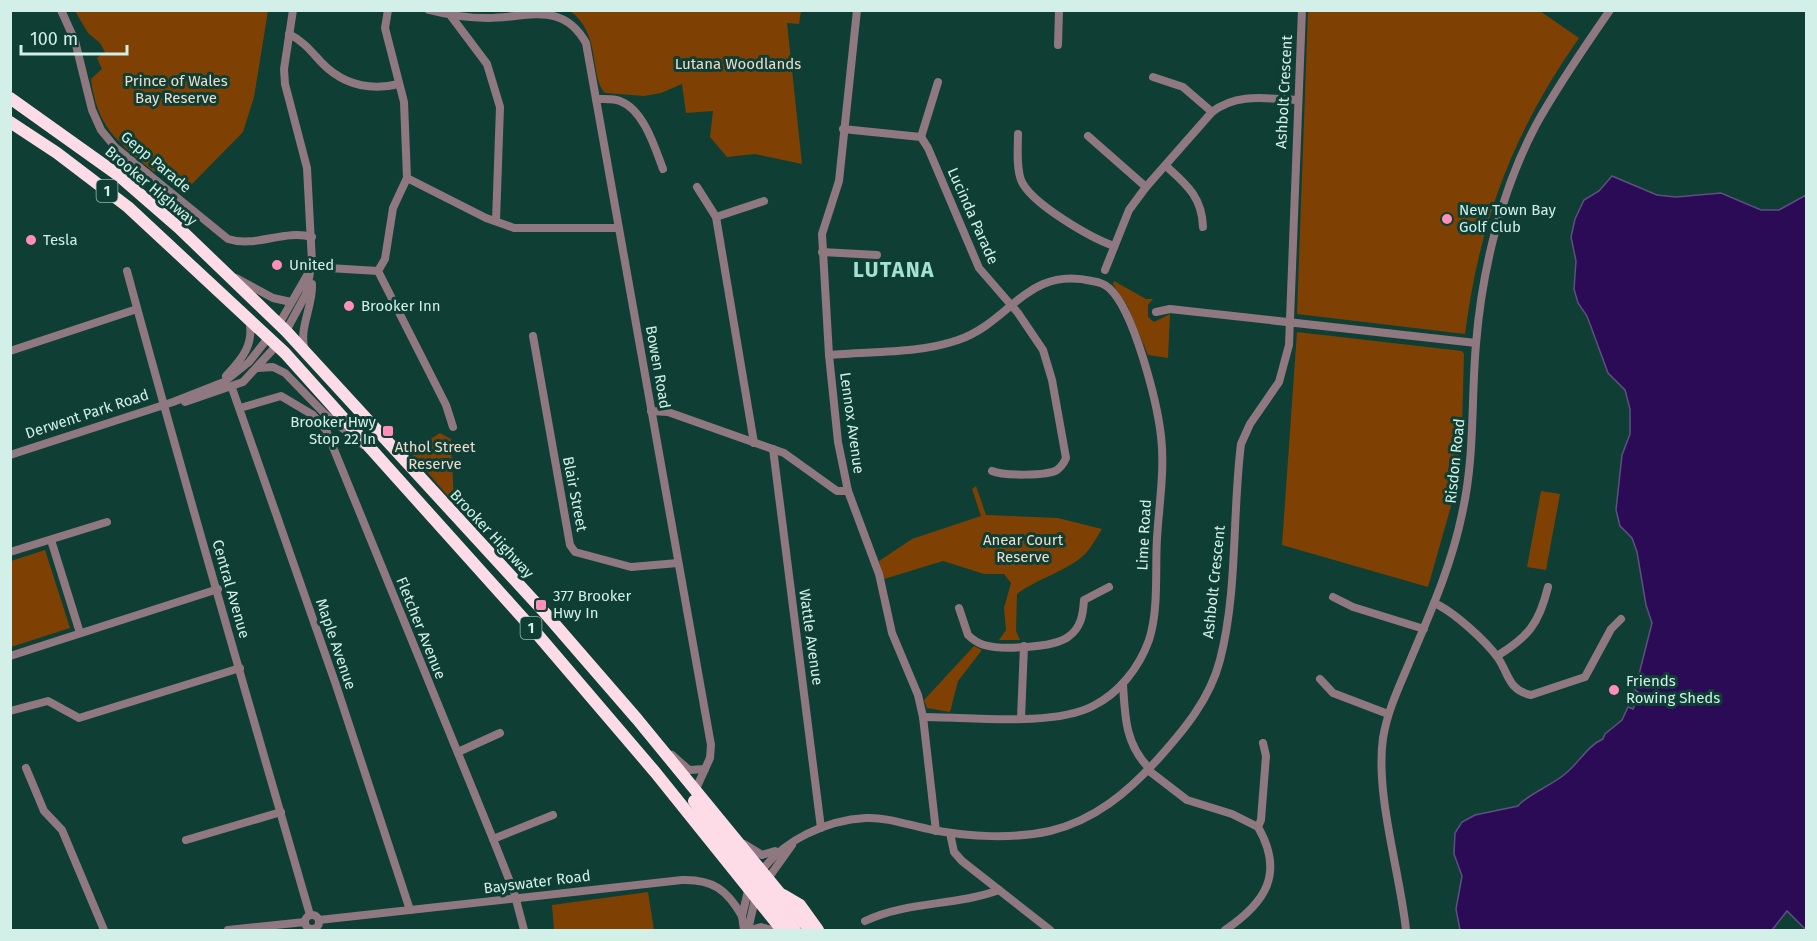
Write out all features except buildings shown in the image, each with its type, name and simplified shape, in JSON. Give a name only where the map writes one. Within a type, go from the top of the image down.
[{"type":"highway","name":"Brooker Highway","points":[[10,98],[118,175],[223,270],[305,352],[546,614],[654,740],[722,825],[760,886],[782,930]]},
{"type":"highway","name":"Brooker Highway","points":[[10,122],[57,153],[128,207],[272,342],[538,635],[655,772],[760,886],[810,930]]},
{"type":"highway","name":"Derwent Park Road","points":[[272,342],[282,328]]},
{"type":"highway","points":[[695,791],[694,800],[700,811],[795,930]]},
{"type":"highway","points":[[760,886],[800,905],[818,930]]},
{"type":"street","name":"Gepp Parade","points":[[60,10],[75,41],[96,120],[115,147],[228,239],[246,243],[289,237],[312,237]]},
{"type":"street","name":"Derwent Park Road","points":[[282,328],[304,300],[311,270],[312,237],[307,168],[285,84],[293,10]]},
{"type":"street","points":[[378,270],[385,259],[393,208],[407,178],[404,102],[385,28],[385,17],[388,10]]},
{"type":"street","name":"Bowen Road","points":[[429,10],[451,16],[489,18],[524,11],[544,11],[560,16],[579,32],[586,43],[617,228],[711,745],[710,758],[695,791]]},
{"type":"street","name":"Lennox Avenue","points":[[857,10],[839,181],[822,234],[829,355],[838,442],[848,491],[879,574],[892,633],[918,695],[923,717],[936,831]]},
{"type":"street","points":[[1058,45],[1059,10]]},
{"type":"street","name":"Ashbolt Crescent","points":[[760,886],[770,858],[781,849],[821,828],[864,818],[950,833],[1020,835],[1069,825],[1114,801],[1148,769],[1194,715],[1220,661],[1227,627],[1241,444],[1250,424],[1279,382],[1289,345],[1302,10]]},
{"type":"street","name":"Risdon Road","points":[[1406,930],[1389,829],[1383,768],[1383,742],[1388,714],[1434,603],[1456,537],[1466,494],[1472,449],[1476,343],[1493,243],[1516,170],[1536,126],[1557,90],[1610,10]]},
{"type":"street","points":[[451,16],[487,64],[498,98],[500,128],[495,222]]},
{"type":"street","points":[[289,34],[303,41],[337,76],[355,85],[371,88],[399,84]]},
{"type":"street","points":[[1153,77],[1183,87],[1212,112]]},
{"type":"street","points":[[843,129],[921,137],[938,82]]},
{"type":"street","points":[[1105,270],[1129,210],[1146,187],[1212,112],[1223,103],[1244,97],[1298,100]]},
{"type":"street","points":[[596,99],[621,101],[636,112],[655,146],[663,169]]},
{"type":"street","points":[[1018,134],[1019,172],[1025,186],[1079,231],[1114,246]]},
{"type":"street","points":[[1088,136],[1146,187]]},
{"type":"street","name":"Lucinda Parade","points":[[921,137],[928,148],[979,268],[1031,330],[1048,363],[1066,458],[1056,471],[1048,473],[1000,474],[992,471]]},
{"type":"street","points":[[1166,166],[1194,191],[1200,205],[1203,227]]},
{"type":"street","points":[[407,178],[495,222],[514,228],[617,228]]},
{"type":"street","points":[[697,187],[716,217],[754,443]]},
{"type":"street","points":[[716,217],[764,201]]},
{"type":"street","points":[[822,252],[877,255]]},
{"type":"street","points":[[223,270],[273,298],[291,302]]},
{"type":"street","name":"Derwent Park Road","points":[[282,328],[291,302],[311,270]]},
{"type":"street","points":[[305,352],[302,335],[311,303],[311,270],[378,270]]},
{"type":"street","points":[[378,270],[446,405],[453,428]]},
{"type":"street","name":"Central Avenue","points":[[127,271],[162,406],[218,590],[281,812],[307,918]]},
{"type":"street","name":"Lime Road","points":[[829,355],[936,346],[958,340],[977,332],[1036,286],[1052,279],[1081,279],[1109,288],[1118,300],[1141,351],[1161,439],[1154,610],[1149,638],[1123,684],[1094,706],[1076,714],[1054,718],[923,717]]},
{"type":"street","points":[[10,351],[137,309]]},
{"type":"street","points":[[1156,312],[1170,309],[1476,343]]},
{"type":"street","points":[[214,386],[225,378],[246,351],[251,335],[248,319]]},
{"type":"street","name":"Blair Street","points":[[533,336],[570,545],[575,552],[631,567],[678,563]]},
{"type":"street","name":"Derwent Park Road","points":[[173,402],[189,401],[232,388],[243,382],[258,368],[272,342]]},
{"type":"street","name":"Derwent Park Road","points":[[10,455],[162,406],[214,386],[237,374],[272,342]]},
{"type":"street","points":[[258,368],[273,367],[285,373],[331,419],[373,453]]},
{"type":"street","name":"Maple Avenue","points":[[232,388],[410,910]]},
{"type":"street","name":"Fletcher Avenue","points":[[240,408],[281,396],[313,414],[323,425],[493,839],[515,897],[524,930]]},
{"type":"street","points":[[651,411],[669,412],[773,449],[793,459],[837,491],[848,491]]},
{"type":"street","name":"Wattle Avenue","points":[[773,449],[821,828]]},
{"type":"street","points":[[10,552],[107,522]]},
{"type":"street","points":[[51,540],[80,633]]},
{"type":"street","points":[[959,608],[968,635],[985,645],[1055,644],[1068,637],[1078,627],[1083,616],[1084,600],[1108,587]]},
{"type":"street","points":[[1497,656],[1520,642],[1529,633],[1544,604],[1548,587]]},
{"type":"street","points":[[10,656],[218,590]]},
{"type":"street","points":[[1333,597],[1353,607],[1424,629]]},
{"type":"street","points":[[1434,603],[1450,610],[1497,656],[1513,687],[1526,694],[1535,694],[1585,677],[1611,629],[1621,619]]},
{"type":"street","points":[[1022,718],[1024,646]]},
{"type":"street","points":[[10,711],[48,701],[79,718],[240,668]]},
{"type":"street","points":[[1320,679],[1333,693],[1388,714]]},
{"type":"street","points":[[1123,684],[1126,732],[1133,748],[1148,769],[1187,800],[1232,814],[1258,827],[1269,849],[1269,878],[1265,892],[1254,909],[1225,930]]},
{"type":"street","points":[[458,752],[500,733]]},
{"type":"street","points":[[654,740],[689,770],[705,769]]},
{"type":"street","points":[[1258,827],[1261,820],[1266,756],[1263,743]]},
{"type":"street","points":[[26,768],[44,811],[62,830],[104,930]]},
{"type":"street","points":[[186,840],[281,812]]},
{"type":"street","points":[[493,839],[553,815]]},
{"type":"street","points":[[722,825],[758,853],[766,855],[781,849]]},
{"type":"street","points":[[950,833],[957,856],[1050,930]]},
{"type":"street","name":"Ashbolt Crescent","points":[[760,886],[796,840]]},
{"type":"street","name":"Bayswater Road","points":[[316,926],[410,910],[515,897],[697,879],[707,881],[718,890],[726,891],[742,916]]},
{"type":"street","points":[[747,930],[742,916],[760,886]]},
{"type":"street","points":[[747,930],[760,886]]},
{"type":"street","points":[[865,921],[883,912],[982,897],[999,890]]},
{"type":"street","points":[[307,918],[316,926]]},
{"type":"street","points":[[307,918],[308,927],[316,926]]},
{"type":"street","points":[[228,930],[307,918]]},
{"type":"street","points":[[747,930],[761,927],[772,930]]},
{"type":"green space","name":"Prince of Wales Bay Reserve","points":[[75,11],[268,11],[254,97],[243,132],[192,184],[163,166],[154,172],[111,133],[98,110],[91,79],[102,69],[97,58],[105,52],[100,43],[88,33]]},
{"type":"green space","name":"Lutana Woodlands","points":[[570,11],[801,11],[799,24],[787,23],[802,164],[755,154],[727,157],[710,137],[713,111],[686,113],[682,84],[661,93],[644,96],[605,93],[597,77],[587,31]]},
{"type":"green space","points":[[1308,11],[1540,11],[1579,38],[1535,108],[1503,178],[1480,253],[1465,334],[1297,314]]},
{"type":"green space","points":[[1114,281],[1146,299],[1153,299],[1148,305],[1148,317],[1154,322],[1170,314],[1168,358],[1148,355],[1128,307],[1113,284]]},
{"type":"green space","points":[[1297,332],[1462,351],[1464,354],[1462,426],[1453,499],[1428,587],[1282,545]]},
{"type":"green space","name":"Athol Street Reserve","points":[[440,433],[451,439],[454,503],[410,452]]},
{"type":"green space","name":"Anear Court Reserve","points":[[976,486],[986,515],[1058,518],[1102,529],[1079,559],[1017,594],[1016,631],[1020,640],[999,640],[1006,630],[1004,608],[1011,583],[1004,574],[984,574],[943,561],[884,579],[879,561],[912,539],[981,516],[972,489]]},
{"type":"green space","points":[[1541,491],[1560,494],[1546,570],[1527,567]]},
{"type":"green space","points":[[45,550],[70,628],[11,647],[11,561]]},
{"type":"green space","points":[[974,646],[982,650],[958,681],[950,712],[927,708],[924,700]]},
{"type":"green space","points":[[648,892],[654,930],[554,930],[552,905]]},
{"type":"shaded area","points":[[1612,176],[1657,195],[1676,197],[1721,193],[1761,210],[1779,210],[1806,195],[1806,930],[1787,911],[1772,930],[1460,930],[1456,909],[1462,876],[1454,854],[1455,833],[1462,822],[1475,815],[1518,806],[1560,778],[1622,720],[1628,707],[1633,709],[1640,693],[1635,690],[1652,623],[1646,605],[1637,552],[1632,538],[1620,526],[1616,510],[1622,455],[1630,434],[1630,409],[1625,390],[1608,373],[1587,316],[1578,303],[1574,289],[1576,261],[1571,237],[1575,219],[1584,200],[1599,191]]},
{"type":"place","name":"New Town Bay Golf Club","points":[[1447,219]]},
{"type":"place","name":"Tesla","points":[[31,240]]},
{"type":"place","name":"United","points":[[277,265]]},
{"type":"place","name":"Brooker Inn","points":[[349,306]]},
{"type":"place","name":"Brooker Hwy Stop 22 In","points":[[388,431]]},
{"type":"place","name":"377 Brooker Hwy In","points":[[541,605]]},
{"type":"place","name":"Friends Rowing Sheds","points":[[1614,690]]},
{"type":"district","name":"LUTANA","points":[[894,270]]}]
